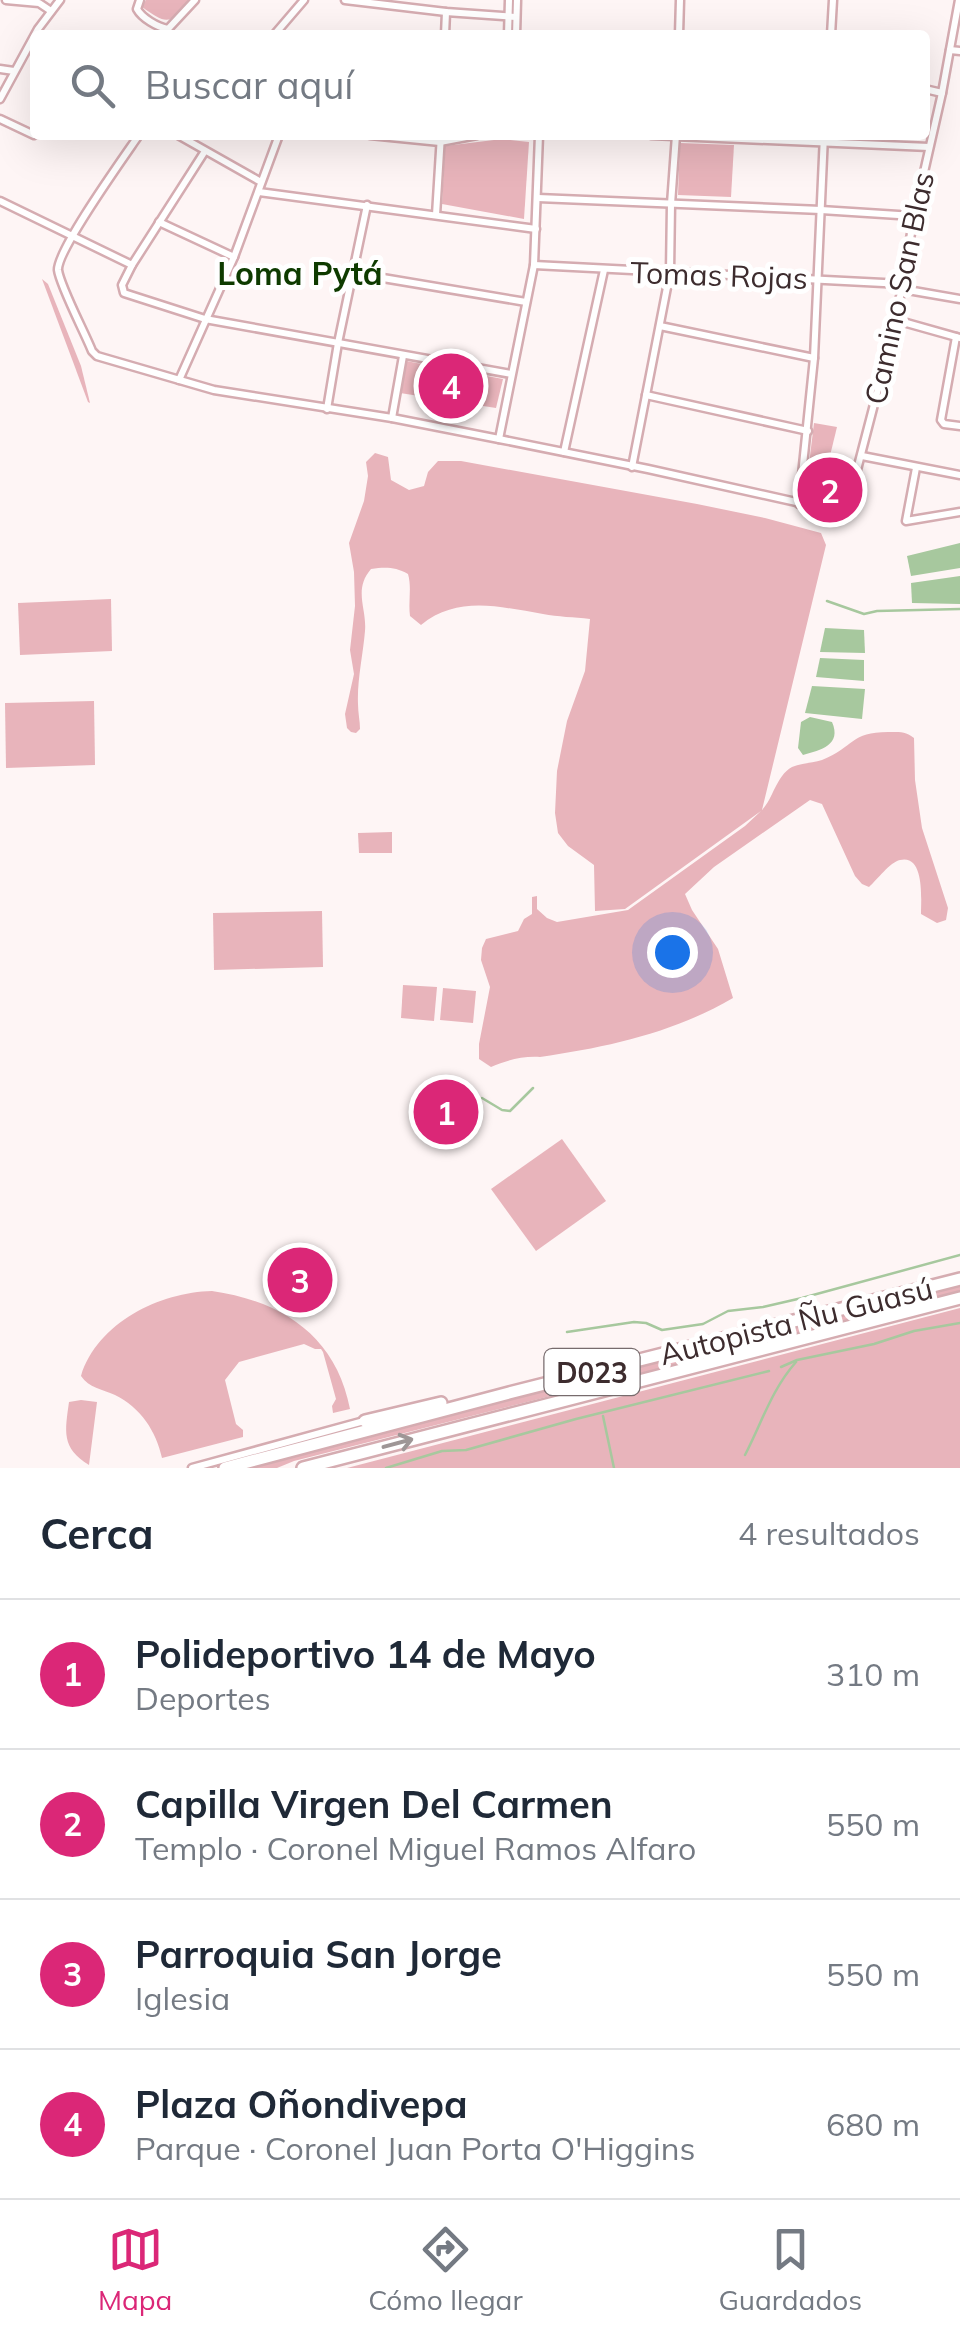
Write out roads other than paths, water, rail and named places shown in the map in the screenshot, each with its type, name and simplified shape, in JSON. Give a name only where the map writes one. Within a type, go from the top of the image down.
[{"type":"highway","name":"Autopista Ñu Guasú","points":[[225,1468],[960,1279]]},
{"type":"highway","name":"Autopista Ñu Guasú","points":[[304,1468],[960,1298]]},
{"type":"highway","points":[[365,1421],[468,1396],[509,1393]]},
{"type":"street","points":[[6,0],[38,3],[51,11]]},
{"type":"street","points":[[38,30],[60,0]]},
{"type":"street","points":[[140,0],[136,9],[140,14],[160,28],[168,28],[195,0]]},
{"type":"street","points":[[278,30],[304,0]]},
{"type":"street","points":[[345,0],[512,17]]},
{"type":"street","points":[[509,0],[515,30]]},
{"type":"street","points":[[509,30],[517,0]]},
{"type":"street","points":[[679,30],[680,0]]},
{"type":"street","points":[[831,30],[833,0]]},
{"type":"street","name":"Camino San Blas","points":[[798,504],[841,512],[847,508],[896,320],[959,0]]},
{"type":"street","points":[[444,30],[446,12]]},
{"type":"street","points":[[0,99],[30,42]]},
{"type":"street","points":[[26,48],[30,50]]},
{"type":"street","points":[[950,50],[960,51]]},
{"type":"street","points":[[0,70],[14,72]]},
{"type":"street","points":[[930,90],[942,93]]},
{"type":"street","points":[[0,119],[30,133]]},
{"type":"street","points":[[136,140],[73,236],[58,271],[94,354],[214,390],[392,418],[798,504],[814,358],[824,140]]},
{"type":"street","points":[[186,140],[261,182]]},
{"type":"street","points":[[179,380],[234,256],[277,140]]},
{"type":"street","points":[[436,215],[440,140]]},
{"type":"street","points":[[499,439],[534,265],[539,140]]},
{"type":"street","points":[[632,466],[670,272],[676,140]]},
{"type":"street","points":[[847,140],[929,147]]},
{"type":"street","points":[[206,152],[132,265],[123,282],[124,293],[205,319],[511,374]]},
{"type":"street","points":[[258,192],[536,229]]},
{"type":"street","points":[[538,198],[914,216]]},
{"type":"street","points":[[0,201],[132,265]]},
{"type":"street","points":[[328,409],[367,204]]},
{"type":"street","points":[[159,222],[234,256]]},
{"type":"street","name":"Tomas Rojas","points":[[534,265],[818,279],[903,286],[960,299]]},
{"type":"street","points":[[564,452],[604,270]]},
{"type":"street","points":[[353,272],[526,302]]},
{"type":"street","points":[[896,320],[958,338],[941,420],[960,426]]},
{"type":"street","points":[[660,326],[814,358]]},
{"type":"street","points":[[392,418],[403,356]]},
{"type":"street","points":[[646,395],[808,431]]},
{"type":"street","points":[[862,456],[960,475]]},
{"type":"street","points":[[916,468],[906,521],[960,512]]},
{"type":"street","points":[[192,1468],[365,1421]]},
{"type":"waterway","points":[[827,601],[864,614],[960,609]]},
{"type":"waterway","points":[[482,1098],[510,1111],[533,1088]]},
{"type":"waterway","points":[[567,1332],[634,1322],[662,1330],[703,1324],[728,1311],[802,1298],[960,1255]]},
{"type":"waterway","points":[[781,1367],[914,1331],[960,1323]]},
{"type":"waterway","points":[[745,1455],[774,1395],[796,1362]]},
{"type":"waterway","points":[[386,1468],[769,1371]]},
{"type":"waterway","points":[[603,1416],[614,1468]]},
{"type":"place","name":"Plaza Oñondivepa","points":[[451,386]]},
{"type":"place","name":"Capilla Virgen Del Carmen","points":[[830,490]]},
{"type":"place","name":"Polideportivo 14 de Mayo","points":[[446,1112]]},
{"type":"place","name":"Parroquia San Jorge","points":[[300,1280]]},
{"type":"district","name":"Loma Pytá","points":[[300,273]]}]
